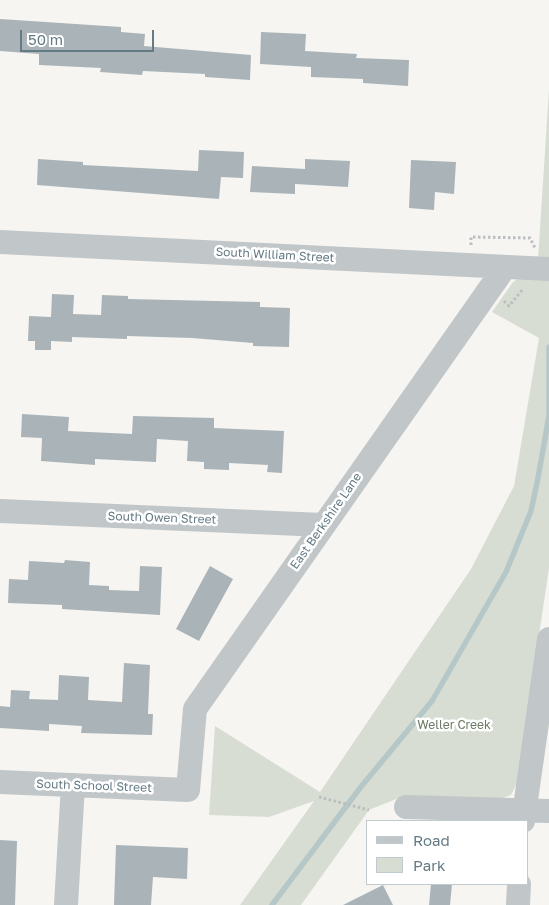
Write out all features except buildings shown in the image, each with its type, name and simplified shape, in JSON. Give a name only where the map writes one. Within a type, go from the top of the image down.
[{"type":"street","name":"South William Street","points":[[0,242],[506,267],[541,267]]},
{"type":"street","name":"East Berkshire Lane","points":[[188,790],[195,709],[506,267]]},
{"type":"street","name":"South Owen Street","points":[[0,511],[323,525]]},
{"type":"street","points":[[523,816],[549,639]]},
{"type":"street","name":"South School Street","points":[[0,782],[188,790]]},
{"type":"street","points":[[66,905],[73,785]]},
{"type":"street","points":[[406,807],[523,816],[549,811]]},
{"type":"street","points":[[518,905],[519,885]]},
{"type":"path","points":[[471,246],[471,237],[530,238],[536,249],[541,267],[509,306],[501,300]]},
{"type":"path","points":[[319,797],[369,810]]},
{"type":"green space","name":"Weller Creek","points":[[549,89],[549,568],[517,783],[511,795],[500,799],[401,797],[369,810],[301,905],[240,905],[314,801],[269,817],[209,815],[215,726],[320,792],[471,569],[514,486],[539,338],[492,312],[513,282],[521,277],[537,275]]},
{"type":"waterway","name":"Weller Creek","points":[[272,905],[360,788],[432,701],[506,572],[531,511],[538,478],[549,416],[549,347]]}]
